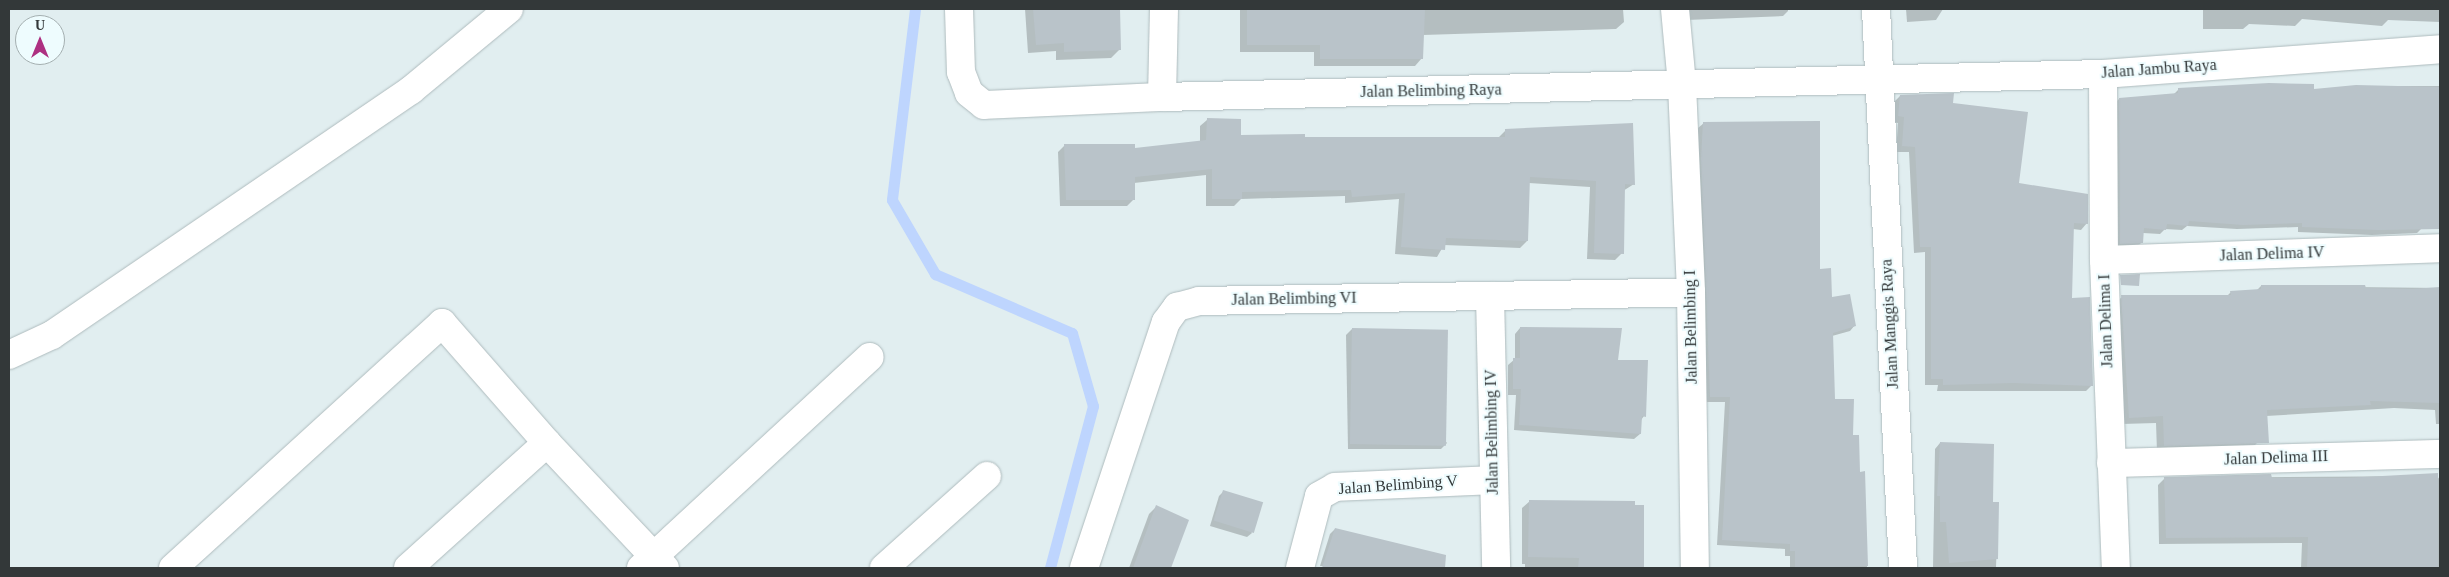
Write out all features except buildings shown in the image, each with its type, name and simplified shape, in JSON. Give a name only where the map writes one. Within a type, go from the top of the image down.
[{"type":"street","points":[[9,355],[52,335],[403,96],[508,9]]},
{"type":"street","name":"Jalan Belimbing Raya","points":[[959,9],[961,72],[970,93],[984,105],[1162,97],[1878,79]]},
{"type":"street","points":[[1162,97],[1164,9]]},
{"type":"street","name":"Jalan Belimbing I","points":[[1674,9],[1682,85],[1691,292],[1695,568]]},
{"type":"street","name":"Jalan Manggis Raya","points":[[1876,9],[1903,568]]},
{"type":"street","name":"Jalan Jambu Raya","points":[[1878,79],[2104,74],[2440,49]]},
{"type":"street","name":"Jalan Delima I","points":[[2104,74],[2104,260],[2116,568]]},
{"type":"street","name":"Jalan Delima IV","points":[[2104,260],[2440,248]]},
{"type":"street","name":"Jalan Belimbing VI","points":[[1084,568],[1166,322],[1177,307],[1199,301],[1691,292]]},
{"type":"street","name":"Jalan Belimbing IV","points":[[1490,296],[1496,568]]},
{"type":"street","points":[[173,568],[442,324],[653,564],[870,357]]},
{"type":"street","points":[[408,568],[547,443]]},
{"type":"street","name":"Jalan Delima III","points":[[2111,463],[2440,454]]},
{"type":"street","points":[[884,568],[987,476]]},
{"type":"street","name":"Jalan Belimbing V","points":[[1300,568],[1319,496],[1335,487],[1493,480]]},
{"type":"waterway","points":[[915,9],[892,200],[935,274],[1072,333],[1093,406],[1050,568]]}]
